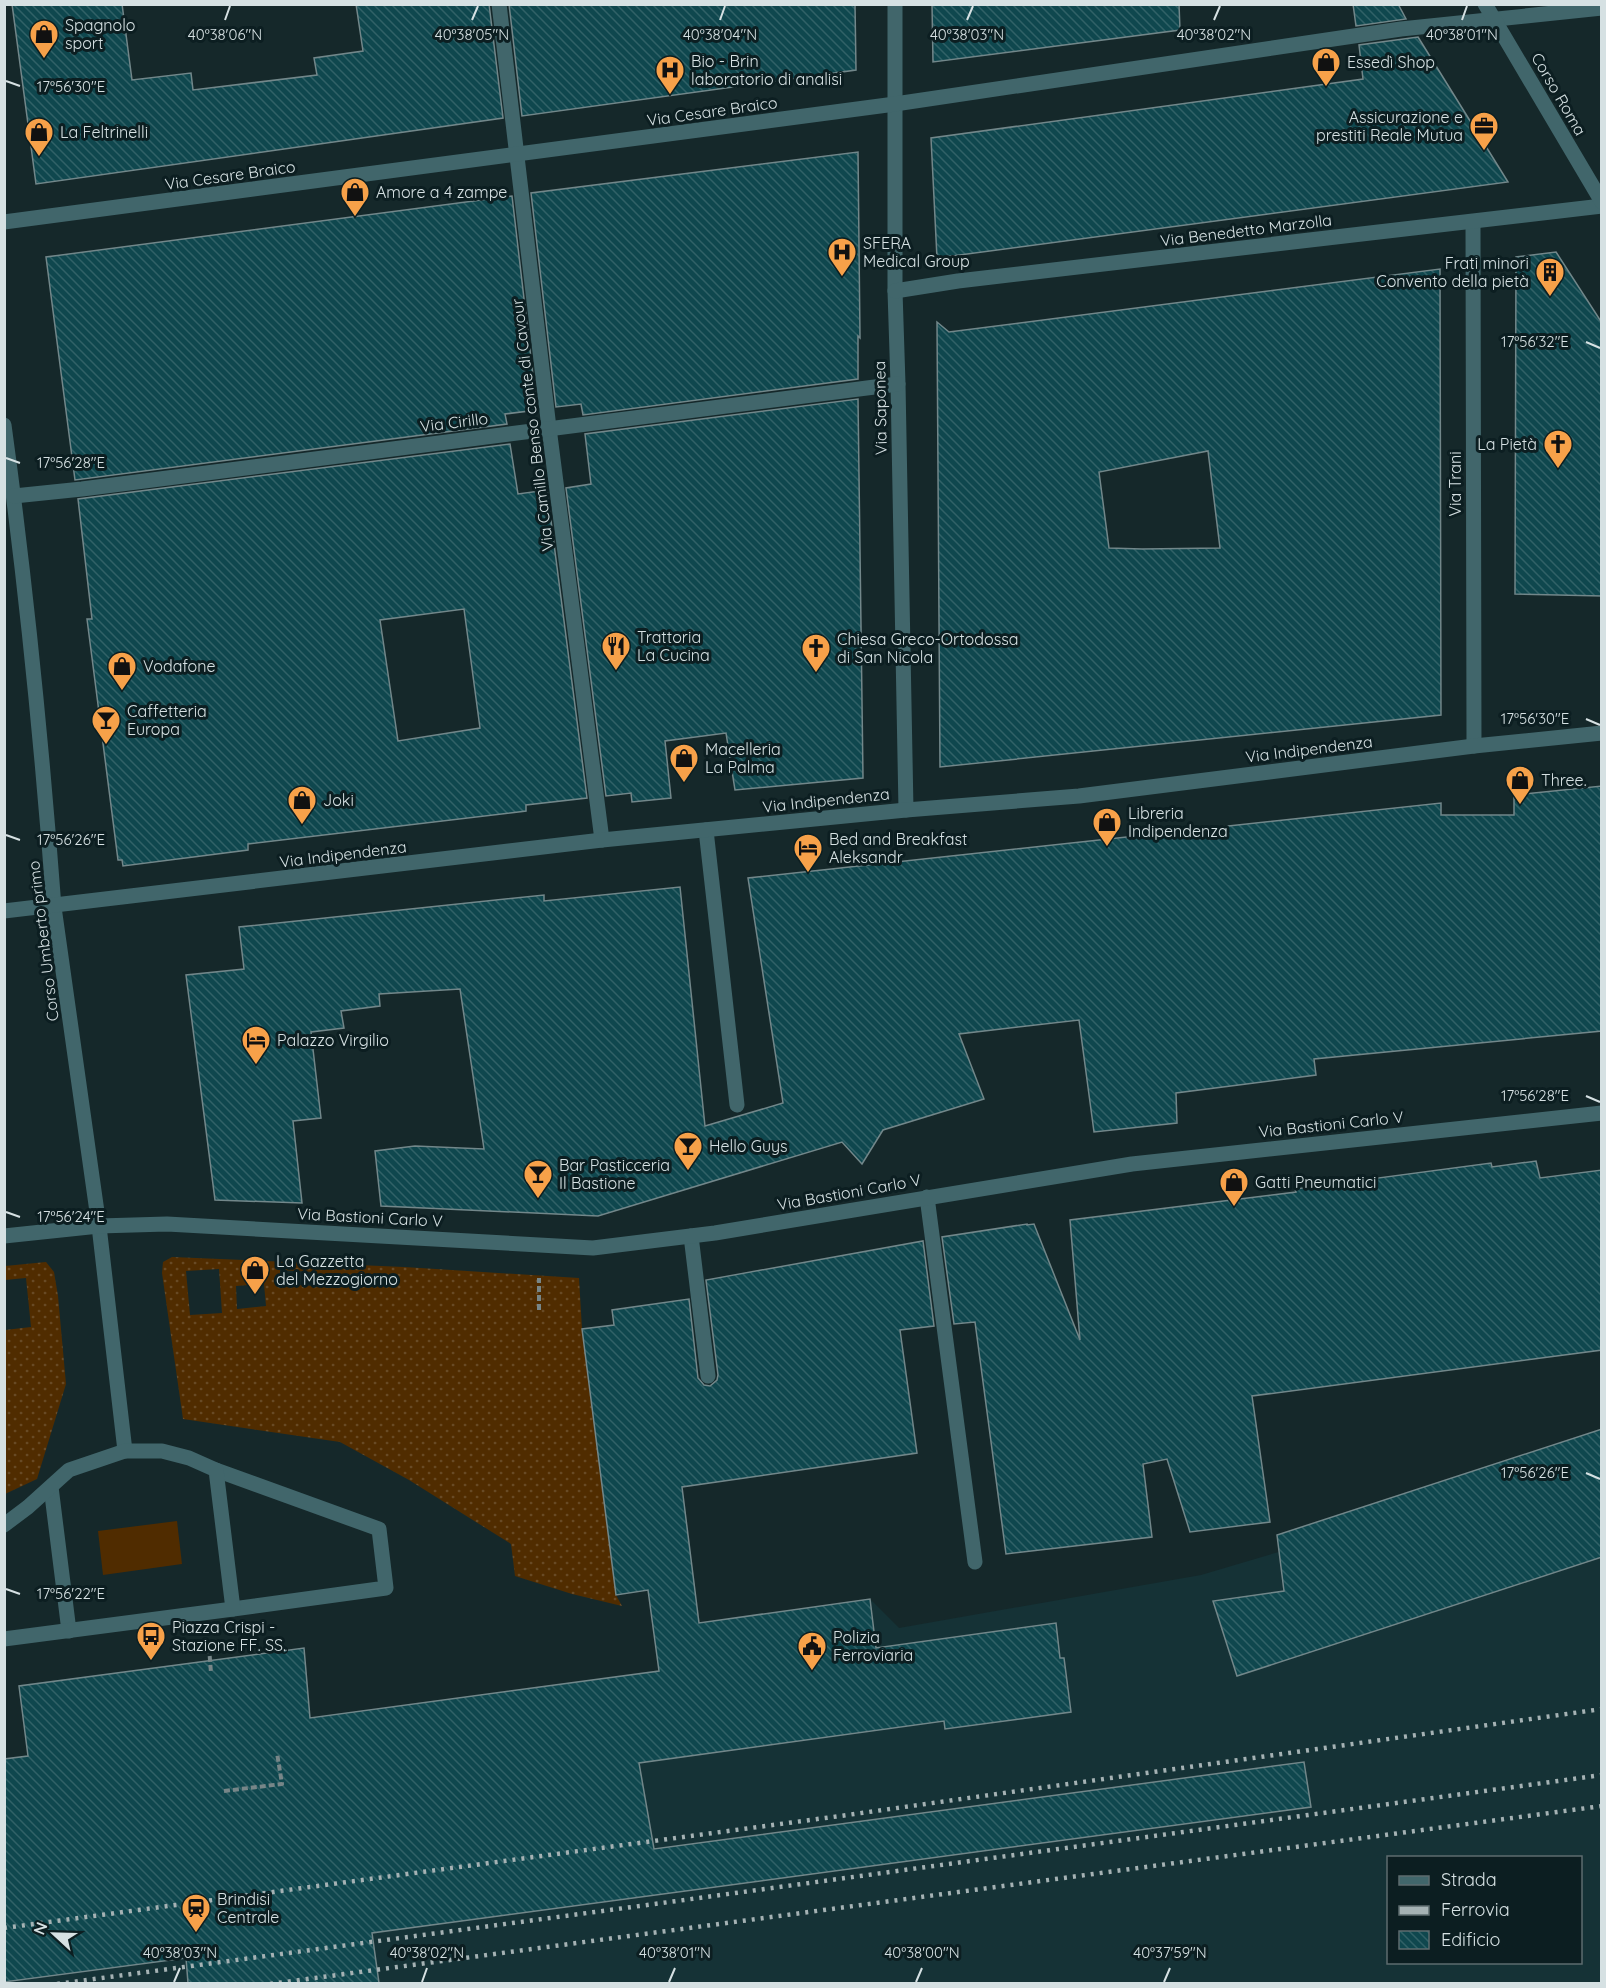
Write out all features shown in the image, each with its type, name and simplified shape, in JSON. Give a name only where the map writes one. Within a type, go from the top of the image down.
[{"type":"street","name":"Via Camillo Benso conte di Cavour","points":[[499,4],[549,428],[602,840]]},
{"type":"street","name":"Via Saponea","points":[[895,4],[895,291],[906,810]]},
{"type":"street","name":"Corso Roma","points":[[1485,4],[1602,204]]},
{"type":"street","name":"Via Cesare Braico","points":[[4,222],[895,104],[1389,31],[1602,8]]},
{"type":"street","name":"Via Benedetto Marzolla","points":[[895,291],[958,281],[1473,222],[1602,204]]},
{"type":"street","name":"Via Trani","points":[[1473,222],[1474,746]]},
{"type":"street","name":"Via Cirillo","points":[[14,495],[82,489],[898,384]]},
{"type":"street","name":"Corso Umberto primo","points":[[4,425],[14,495],[54,907],[99,1226],[125,1451]]},
{"type":"street","name":"Via Indipendenza","points":[[4,912],[602,840],[906,810],[1079,796],[1474,746],[1602,733]]},
{"type":"street","points":[[706,830],[737,1105]]},
{"type":"street","name":"Via Bastioni Carlo V","points":[[4,1236],[99,1226],[167,1224],[593,1248],[715,1233],[1132,1164],[1602,1113]]},
{"type":"street","points":[[927,1197],[975,1562]]},
{"type":"street","points":[[691,1236],[708,1376]]},
{"type":"street","points":[[4,1525],[69,1470],[125,1451],[162,1450],[379,1529],[386,1588],[4,1639]]},
{"type":"street","points":[[216,1470],[233,1609]]},
{"type":"street","points":[[51,1487],[69,1631]]},
{"type":"path","points":[[224,1791],[282,1784],[277,1753]]},
{"type":"shaded area","points":[[172,1257],[404,1267],[579,1278],[582,1329],[616,1595],[622,1606],[572,1594],[515,1576],[511,1544],[409,1480],[340,1442],[183,1419],[162,1273],[163,1262]],"holes":[[[219,1269],[222,1313],[190,1315],[186,1271]],[[280,1270],[313,1272],[314,1286],[281,1284]],[[264,1284],[266,1306],[237,1309],[236,1286]]]},
{"type":"shaded area","points":[[46,1262],[54,1272],[58,1296],[66,1384],[37,1479],[5,1494],[5,1330],[31,1327],[26,1278],[5,1280],[5,1266]]},
{"type":"shaded area","points":[[1601,1456],[1601,1983],[5,1983],[4,1759],[28,1755],[19,1685],[304,1648],[310,1718],[722,1663],[718,1621],[870,1599],[899,1628],[1201,1575]]},
{"type":"shaded area","points":[[177,1521],[182,1564],[103,1575],[98,1531]]},
{"type":"building","points":[[12,4],[122,4],[132,80],[191,73],[193,90],[317,75],[314,58],[363,51],[356,4],[489,4],[503,118],[36,184]]},
{"type":"building","points":[[509,4],[855,4],[856,70],[522,116]]},
{"type":"building","points":[[932,4],[1179,4],[1180,30],[933,62]]},
{"type":"building","points":[[1353,4],[1398,4],[1406,19],[1356,26]]},
{"type":"building","points":[[1418,37],[1508,182],[937,258],[931,138],[1363,79],[1359,45]]},
{"type":"building","points":[[858,152],[860,338],[858,336],[858,379],[583,415],[581,404],[556,407],[531,193]]},
{"type":"building","points":[[512,196],[537,410],[505,414],[507,424],[75,480],[46,257]]},
{"type":"building","name":"La Pietà","points":[[1556,252],[1602,323],[1602,596],[1515,594],[1516,257]]},
{"type":"building","points":[[1440,269],[1441,715],[940,767],[937,322],[949,332]],"holes":[[[1208,451],[1220,548],[1109,548],[1099,472]]]},
{"type":"building","points":[[858,399],[863,778],[735,790],[726,733],[665,741],[671,798],[632,802],[631,793],[606,796],[566,488],[591,484],[585,434]]},
{"type":"building","points":[[510,444],[518,494],[547,490],[587,798],[526,805],[526,811],[248,844],[248,850],[123,866],[122,860],[118,860],[87,619],[92,619],[78,499]],"holes":[[[464,609],[480,728],[398,741],[380,620]]]},
{"type":"building","points":[[1602,786],[1602,1031],[1314,1059],[1316,1075],[1176,1093],[1177,1123],[1094,1132],[1079,1020],[959,1034],[984,1099],[883,1130],[862,1164],[842,1142],[598,1216],[381,1206],[375,1151],[415,1146],[484,1149],[460,989],[379,994],[380,1006],[341,1011],[344,1028],[311,1032],[321,1118],[293,1121],[302,1203],[215,1200],[186,975],[244,969],[239,927],[544,895],[544,901],[680,887],[705,1126],[783,1103],[748,878],[1441,803],[1441,815],[1514,815],[1514,795]]},
{"type":"building","points":[[1536,1161],[1540,1178],[1602,1170],[1602,1350],[1252,1396],[1270,1522],[1190,1532],[1167,1459],[1143,1464],[1152,1537],[1006,1554],[975,1322],[954,1324],[942,1237],[1034,1224],[1080,1340],[1070,1220],[1296,1192],[1295,1189],[1491,1163],[1492,1167]]},
{"type":"building","points":[[923,1241],[934,1326],[900,1330],[917,1453],[682,1487],[699,1623],[870,1599],[876,1648],[1056,1623],[1060,1658],[1064,1658],[1071,1712],[945,1729],[944,1721],[639,1763],[654,1849],[1304,1762],[1311,1807],[372,1933],[379,1983],[188,1983],[186,1958],[4,1982],[4,1759],[28,1756],[19,1686],[304,1648],[310,1718],[659,1671],[648,1590],[616,1595],[582,1329],[614,1325],[612,1310],[689,1299],[698,1378],[704,1385],[710,1386],[717,1380],[718,1375],[706,1280]]},
{"type":"building","points":[[1602,1429],[1602,1557],[1237,1676],[1213,1601],[1284,1591],[1277,1535]]},
{"type":"railway","points":[[4,1928],[840,1816],[1602,1709]]},
{"type":"railway","points":[[57,1984],[1602,1775]]},
{"type":"railway","points":[[270,1984],[1602,1806]]},
{"type":"place","name":"Spagnolo sport","points":[[44,60]]},
{"type":"place","name":"Essedì Shop","points":[[1326,88]]},
{"type":"place","name":"Bio - Brin laboratorio di analisi","points":[[670,96]]},
{"type":"place","name":"Assicurazione e prestiti Reale Mutua","points":[[1484,152]]},
{"type":"place","name":"La Feltrinelli","points":[[39,158]]},
{"type":"place","name":"Amore a 4 zampe","points":[[355,218]]},
{"type":"place","name":"SFERA Medical Group","points":[[842,278]]},
{"type":"place","name":"Frati minori Convento della pietà","points":[[1550,298]]},
{"type":"place","name":"La Pietà","points":[[1558,470]]},
{"type":"place","name":"Trattoria La Cucina","points":[[616,672]]},
{"type":"place","name":"Chiesa Greco-Ortodossa di San Nicola","points":[[816,674]]},
{"type":"place","name":"Vodafone","points":[[122,692]]},
{"type":"place","name":"Caffetteria Europa","points":[[106,746]]},
{"type":"place","name":"Macelleria La Palma","points":[[684,784]]},
{"type":"place","name":"Three.","points":[[1520,806]]},
{"type":"place","name":"Joki","points":[[302,826]]},
{"type":"place","name":"Libreria Indipendenza","points":[[1107,848]]},
{"type":"place","name":"Bed and Breakfast Aleksandr","points":[[808,874]]},
{"type":"place","name":"Palazzo Virgilio","points":[[256,1066]]},
{"type":"place","name":"Hello Guys","points":[[688,1172]]},
{"type":"place","name":"Bar Pasticceria Il Bastione","points":[[538,1200]]},
{"type":"place","name":"Gatti Pneumatici","points":[[1234,1208]]},
{"type":"place","name":"La Gazzetta del Mezzogiorno","points":[[255,1296]]},
{"type":"place","name":"Piazza Crispi - Stazione FF. SS.","points":[[151,1662]]},
{"type":"place","name":"Polizia Ferroviaria","points":[[812,1672]]},
{"type":"place","name":"Brindisi Centrale","points":[[196,1934]]}]
